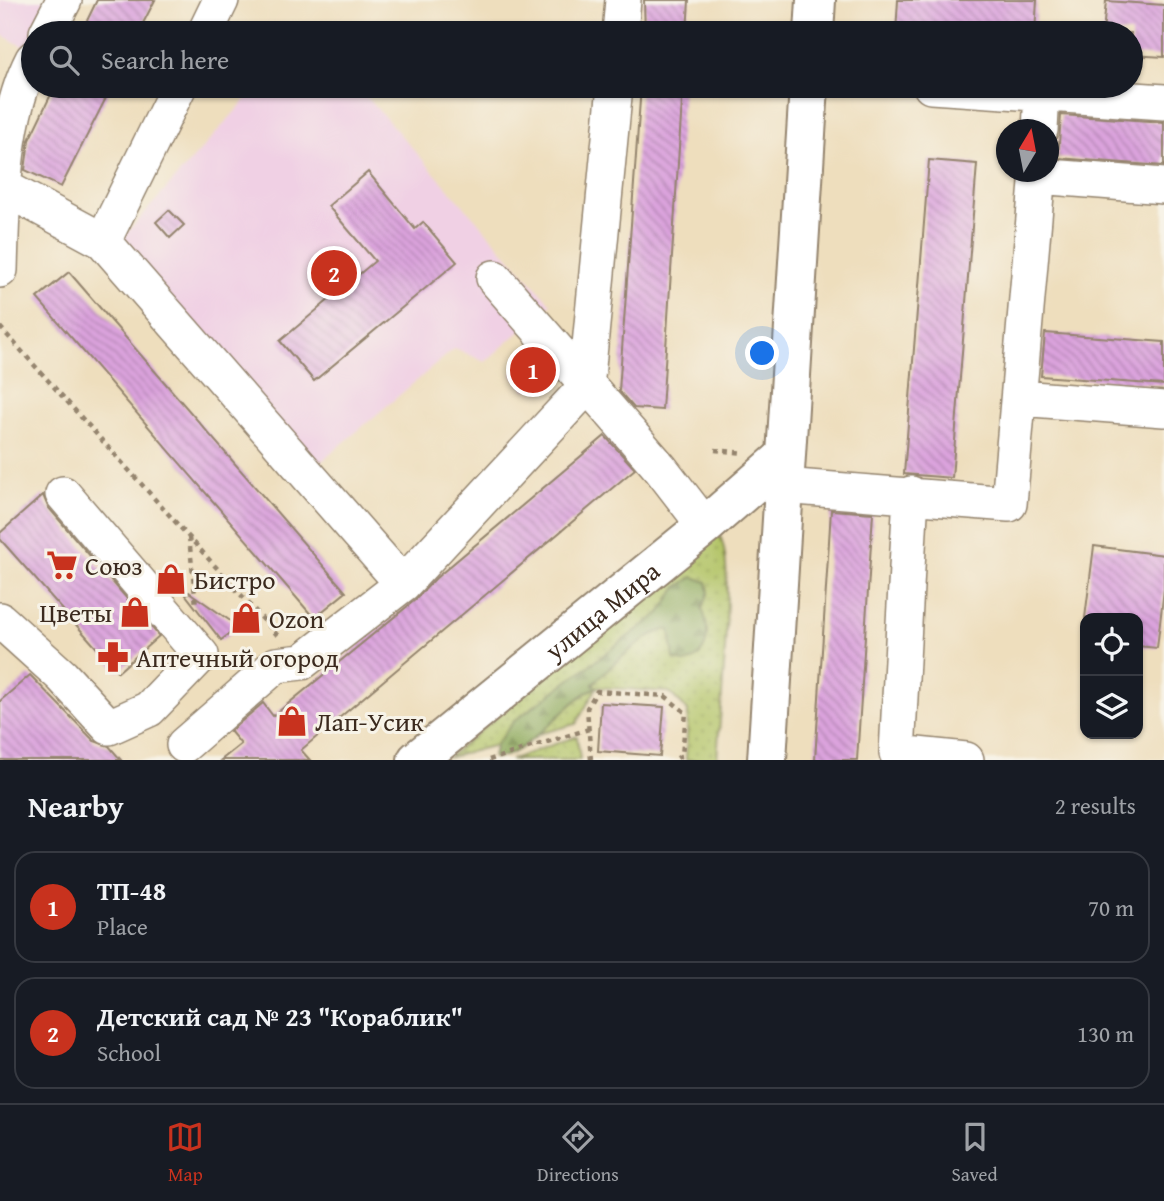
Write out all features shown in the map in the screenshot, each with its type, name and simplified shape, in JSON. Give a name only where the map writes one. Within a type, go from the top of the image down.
[{"type":"main road","points":[[815,21],[816,0]]},
{"type":"main road","points":[[767,760],[808,98]]},
{"type":"main road","name":"улица Мира","points":[[417,760],[705,526],[784,472]]},
{"type":"lane","points":[[53,21],[64,0]]},
{"type":"lane","points":[[211,21],[221,0]]},
{"type":"lane","points":[[621,21],[623,0]]},
{"type":"lane","points":[[0,270],[3,187],[21,82]]},
{"type":"lane","points":[[103,241],[173,98]]},
{"type":"lane","points":[[149,709],[189,754],[276,665],[302,662],[403,584],[586,387],[614,98]]},
{"type":"lane","points":[[1041,119],[1042,98]]},
{"type":"lane","points":[[1110,98],[1164,102]]},
{"type":"lane","points":[[1059,176],[1164,186]]},
{"type":"lane","points":[[784,472],[911,494],[1009,504],[1036,182]]},
{"type":"lane","points":[[3,187],[103,241],[403,584]]},
{"type":"lane","points":[[494,278],[660,469],[705,526]]},
{"type":"lane","points":[[1019,398],[1164,409]]},
{"type":"lane","points":[[0,620],[62,676],[110,727],[149,709],[201,655],[63,494]]},
{"type":"lane","points":[[911,494],[897,757],[967,760]]},
{"type":"path","points":[[0,327],[302,662]]},
{"type":"path","points":[[189,536],[201,655]]},
{"type":"path","points":[[591,760],[587,708],[597,691],[665,696],[686,713],[682,755],[677,759]]},
{"type":"path","points":[[489,760],[589,729]]},
{"type":"shaded area","points":[[0,0],[51,0],[40,21],[21,21],[21,45],[0,34]]},
{"type":"shaded area","points":[[247,98],[368,98],[551,304],[485,362],[455,348],[315,467],[118,243]]},
{"type":"green space","points":[[719,535],[727,575],[727,606],[717,760],[686,760],[688,711],[669,692],[597,687],[576,724],[447,758]]},
{"type":"green space","points":[[693,577],[707,582],[709,592],[702,608],[707,633],[700,654],[686,663],[674,659],[670,630],[652,635],[618,660],[593,684],[597,687],[573,703],[532,739],[505,756],[493,758],[495,746],[514,721],[660,613],[677,587]]},
{"type":"green space","points":[[577,736],[580,760],[510,760]]},
{"type":"building","points":[[97,0],[155,0],[144,21],[87,21]]},
{"type":"building","points":[[644,0],[689,0],[688,21],[645,21]]},
{"type":"building","points":[[898,0],[1037,0],[1036,21],[897,21]]},
{"type":"building","points":[[1106,1],[1164,5],[1164,57],[1143,56],[1143,21],[1104,21]]},
{"type":"building","points":[[49,98],[106,98],[61,187],[25,170],[29,140]]},
{"type":"building","points":[[640,98],[682,98],[662,410],[634,408],[619,391]]},
{"type":"building","points":[[1061,115],[1164,122],[1164,166],[1059,158]]},
{"type":"building","points":[[929,160],[977,164],[952,478],[904,474]]},
{"type":"building","points":[[368,172],[415,229],[423,222],[457,262],[314,381],[280,341],[375,261],[328,206]]},
{"type":"building","points":[[169,210],[184,225],[170,238],[156,222]]},
{"type":"building","points":[[69,272],[346,592],[314,618],[37,298]]},
{"type":"building","points":[[1045,333],[1164,342],[1164,385],[1041,376]]},
{"type":"building","points":[[534,355],[549,371],[526,390],[512,374]]},
{"type":"building","points":[[605,436],[635,469],[301,750],[310,760],[221,760],[241,744],[230,731],[263,703],[273,716],[415,600],[436,578]]},
{"type":"building","points":[[43,495],[48,507],[159,636],[118,672],[0,539],[0,533]]},
{"type":"building","points":[[831,510],[873,513],[857,760],[815,760]]},
{"type":"building","points":[[1094,546],[1164,555],[1164,589],[1157,648],[1143,647],[1143,613],[1086,613]]},
{"type":"building","points":[[189,592],[239,627],[221,640],[186,595]]},
{"type":"building","points":[[30,675],[94,741],[109,746],[121,760],[0,760],[0,701]]},
{"type":"building","points":[[601,703],[664,707],[660,756],[598,751]]},
{"type":"place","name":"Детский сад № 23 \"Кораблик\"","points":[[334,273]]},
{"type":"place","name":"ТП-48","points":[[533,370]]},
{"type":"place","name":"Союз","points":[[62,565]]},
{"type":"place","name":"Бистро","points":[[171,579]]},
{"type":"place","name":"Цветы","points":[[135,612]]},
{"type":"place","name":"Ozon","points":[[246,618]]},
{"type":"place","name":"Аптечный огород","points":[[113,657]]},
{"type":"place","name":"Лап-Усик","points":[[292,721]]}]
